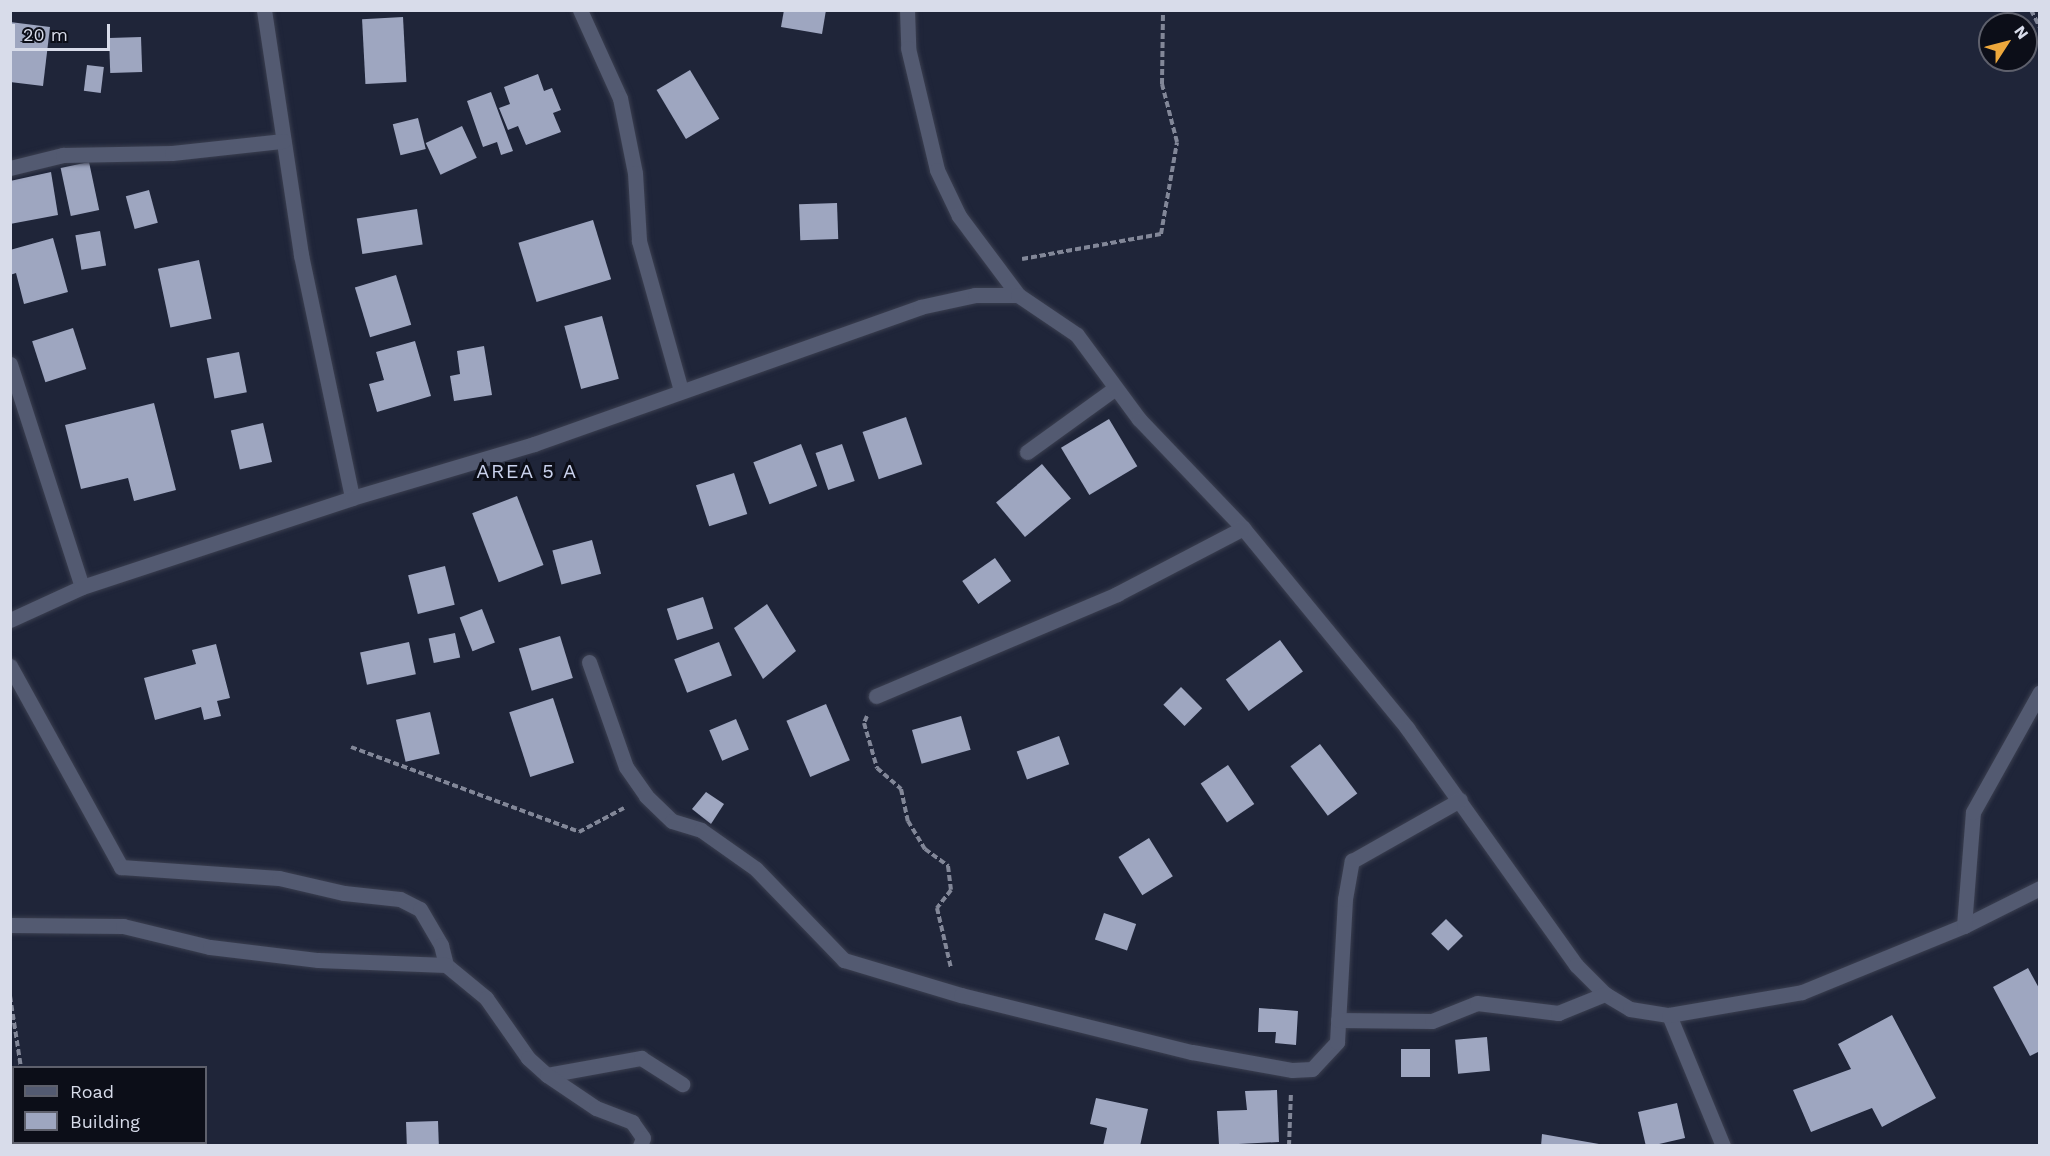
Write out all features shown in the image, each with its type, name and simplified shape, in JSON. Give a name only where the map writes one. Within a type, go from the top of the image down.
[{"type":"street","points":[[264,10],[283,141],[322,369],[352,498]]},
{"type":"street","points":[[580,10],[620,98],[635,174],[639,241],[681,390]]},
{"type":"street","points":[[906,10],[908,48],[937,170],[959,216],[997,263],[1018,295],[1077,335],[1114,389],[1243,528],[1407,728],[1576,965],[1605,994],[1630,1009],[1669,1015],[1802,992],[1964,926],[2040,888]]},
{"type":"street","points":[[10,168],[63,155],[172,153],[283,141]]},
{"type":"street","points":[[10,620],[82,587],[352,498],[534,444],[920,307],[975,295],[1018,295]]},
{"type":"street","points":[[10,364],[82,587]]},
{"type":"street","points":[[1028,452],[1114,389]]},
{"type":"street","points":[[876,696],[1117,594],[1243,528]]},
{"type":"street","points":[[589,662],[626,768],[646,796],[672,821],[701,830],[756,869],[844,960],[961,994],[1192,1052],[1292,1070],[1312,1069],[1337,1042],[1345,899],[1352,861],[1460,800]]},
{"type":"street","points":[[10,666],[121,867],[279,878],[344,893],[400,899],[420,909],[441,945],[446,964],[486,998],[528,1058],[546,1076],[596,1108],[632,1122],[643,1138],[640,1146]]},
{"type":"street","points":[[1964,926],[1973,812],[2040,692]]},
{"type":"street","points":[[10,926],[123,926],[210,947],[318,960],[446,964]]},
{"type":"street","points":[[1338,1020],[1432,1021],[1477,1003],[1558,1012],[1605,994]]},
{"type":"street","points":[[1669,1015],[1723,1146]]},
{"type":"street","points":[[546,1076],[641,1058],[682,1084]]},
{"type":"path","points":[[997,263],[1161,234],[1177,142],[1162,84],[1163,10]]},
{"type":"path","points":[[2031,10],[2040,28]]},
{"type":"path","points":[[876,696],[864,723],[877,768],[901,789],[908,820],[925,849],[948,866],[951,890],[937,908],[961,994]]},
{"type":"path","points":[[351,747],[579,832],[646,796]]},
{"type":"path","points":[[10,996],[21,1066]]},
{"type":"path","points":[[1289,1146],[1292,1070]]},
{"type":"building","points":[[784,10],[826,10],[822,34],[781,27]]},
{"type":"building","points":[[403,17],[406,82],[365,84],[362,19]]},
{"type":"building","points":[[10,22],[50,27],[43,86],[10,82]]},
{"type":"building","points":[[141,37],[142,72],[110,73],[109,38]]},
{"type":"building","points":[[87,65],[104,67],[101,93],[84,91]]},
{"type":"building","points":[[690,70],[719,119],[686,139],[657,90]]},
{"type":"building","points":[[538,74],[544,91],[552,88],[561,110],[553,113],[561,132],[526,145],[518,126],[508,130],[499,108],[510,104],[504,87]]},
{"type":"building","points":[[491,92],[513,151],[501,155],[497,142],[483,147],[467,101]]},
{"type":"building","points":[[418,118],[426,149],[401,155],[393,124]]},
{"type":"building","points":[[462,126],[477,158],[441,175],[426,143]]},
{"type":"building","points":[[89,162],[99,210],[71,216],[61,168]]},
{"type":"building","points":[[51,172],[58,215],[10,224],[10,181]]},
{"type":"building","points":[[149,190],[158,223],[135,229],[126,196]]},
{"type":"building","points":[[837,203],[838,239],[800,240],[799,204]]},
{"type":"building","points":[[417,209],[423,245],[362,254],[357,219]]},
{"type":"building","points":[[593,220],[611,279],[537,302],[518,243]]},
{"type":"building","points":[[100,231],[106,265],[81,270],[75,235]]},
{"type":"building","points":[[53,238],[68,292],[24,304],[16,273],[10,275],[10,250]]},
{"type":"building","points":[[199,260],[211,319],[170,327],[158,269]]},
{"type":"building","points":[[396,275],[411,325],[370,337],[355,288]]},
{"type":"building","points":[[602,316],[619,379],[581,389],[564,326]]},
{"type":"building","points":[[73,328],[86,369],[45,382],[32,341]]},
{"type":"building","points":[[415,341],[431,396],[377,412],[369,384],[384,380],[376,352]]},
{"type":"building","points":[[484,346],[492,395],[454,401],[450,376],[460,374],[457,351]]},
{"type":"building","points":[[239,352],[247,392],[214,399],[207,358]]},
{"type":"building","points":[[154,403],[176,490],[134,501],[128,478],[81,489],[65,425]]},
{"type":"building","points":[[906,417],[922,464],[879,479],[863,432]]},
{"type":"building","points":[[1109,419],[1137,466],[1089,495],[1061,448]]},
{"type":"building","points":[[263,423],[272,462],[240,469],[231,430]]},
{"type":"building","points":[[801,444],[817,486],[770,504],[753,462]]},
{"type":"building","points":[[842,444],[855,481],[828,490],[816,453]]},
{"type":"building","points":[[1042,464],[1071,498],[1025,537],[996,503]]},
{"type":"building","points":[[734,473],[747,514],[709,526],[696,485]]},
{"type":"building","points":[[517,496],[544,565],[499,582],[472,513]]},
{"type":"building","points":[[592,540],[601,574],[561,584],[552,551]]},
{"type":"building","points":[[995,558],[1011,581],[978,604],[962,581]]},
{"type":"building","points":[[445,566],[455,605],[418,614],[408,575]]},
{"type":"building","points":[[703,597],[713,628],[677,640],[667,609]]},
{"type":"building","points":[[767,604],[796,651],[763,679],[734,628]]},
{"type":"building","points":[[482,609],[495,643],[472,651],[460,618]]},
{"type":"building","points":[[455,633],[460,657],[434,663],[429,639]]},
{"type":"building","points":[[560,636],[573,678],[532,691],[519,649]]},
{"type":"building","points":[[1280,640],[1303,672],[1249,711],[1226,679]]},
{"type":"building","points":[[409,642],[416,674],[367,685],[360,652]]},
{"type":"building","points":[[719,642],[732,676],[687,693],[674,659]]},
{"type":"building","points":[[216,644],[230,698],[217,701],[221,716],[204,720],[201,707],[155,720],[144,678],[196,664],[192,650]]},
{"type":"building","points":[[1181,687],[1202,708],[1185,726],[1163,705]]},
{"type":"building","points":[[553,698],[574,763],[530,777],[509,712]]},
{"type":"building","points":[[826,704],[850,760],[810,777],[786,721]]},
{"type":"building","points":[[430,712],[440,754],[406,762],[396,720]]},
{"type":"building","points":[[961,716],[971,750],[922,764],[912,730]]},
{"type":"building","points":[[736,719],[749,749],[722,761],[709,730]]},
{"type":"building","points":[[1059,736],[1069,764],[1027,780],[1017,751]]},
{"type":"building","points":[[1320,744],[1357,794],[1328,816],[1290,766]]},
{"type":"building","points":[[1228,765],[1254,804],[1227,822],[1201,783]]},
{"type":"building","points":[[706,792],[724,804],[711,824],[692,809]]},
{"type":"building","points":[[1149,838],[1173,876],[1142,895],[1118,857]]},
{"type":"building","points":[[1104,913],[1136,924],[1127,951],[1095,939]]},
{"type":"building","points":[[1446,919],[1463,936],[1448,951],[1431,934]]},
{"type":"building","points":[[2028,968],[2040,990],[2040,1051],[2030,1056],[1993,987]]},
{"type":"building","points":[[1259,1008],[1298,1011],[1296,1045],[1275,1043],[1276,1032],[1258,1032]]},
{"type":"building","points":[[1892,1015],[1936,1098],[1882,1127],[1872,1108],[1811,1132],[1793,1090],[1851,1069],[1838,1044]]},
{"type":"building","points":[[1487,1037],[1490,1071],[1458,1074],[1455,1040]]},
{"type":"building","points":[[1401,1049],[1430,1049],[1430,1077],[1401,1077]]},
{"type":"building","points":[[1277,1090],[1279,1142],[1219,1145],[1217,1111],[1247,1110],[1245,1091]]},
{"type":"building","points":[[1096,1098],[1148,1109],[1140,1146],[1103,1146],[1107,1128],[1090,1124]]},
{"type":"building","points":[[1677,1103],[1685,1138],[1646,1146],[1638,1112]]},
{"type":"building","points":[[438,1121],[439,1146],[407,1146],[406,1122]]},
{"type":"building","points":[[1542,1134],[1599,1144],[1599,1146],[1541,1146]]},
{"type":"building","points":[[54,1144],[114,1144],[114,1146],[54,1146]]},
{"type":"district","name":"AREA 5 A","points":[[527,471]]}]
